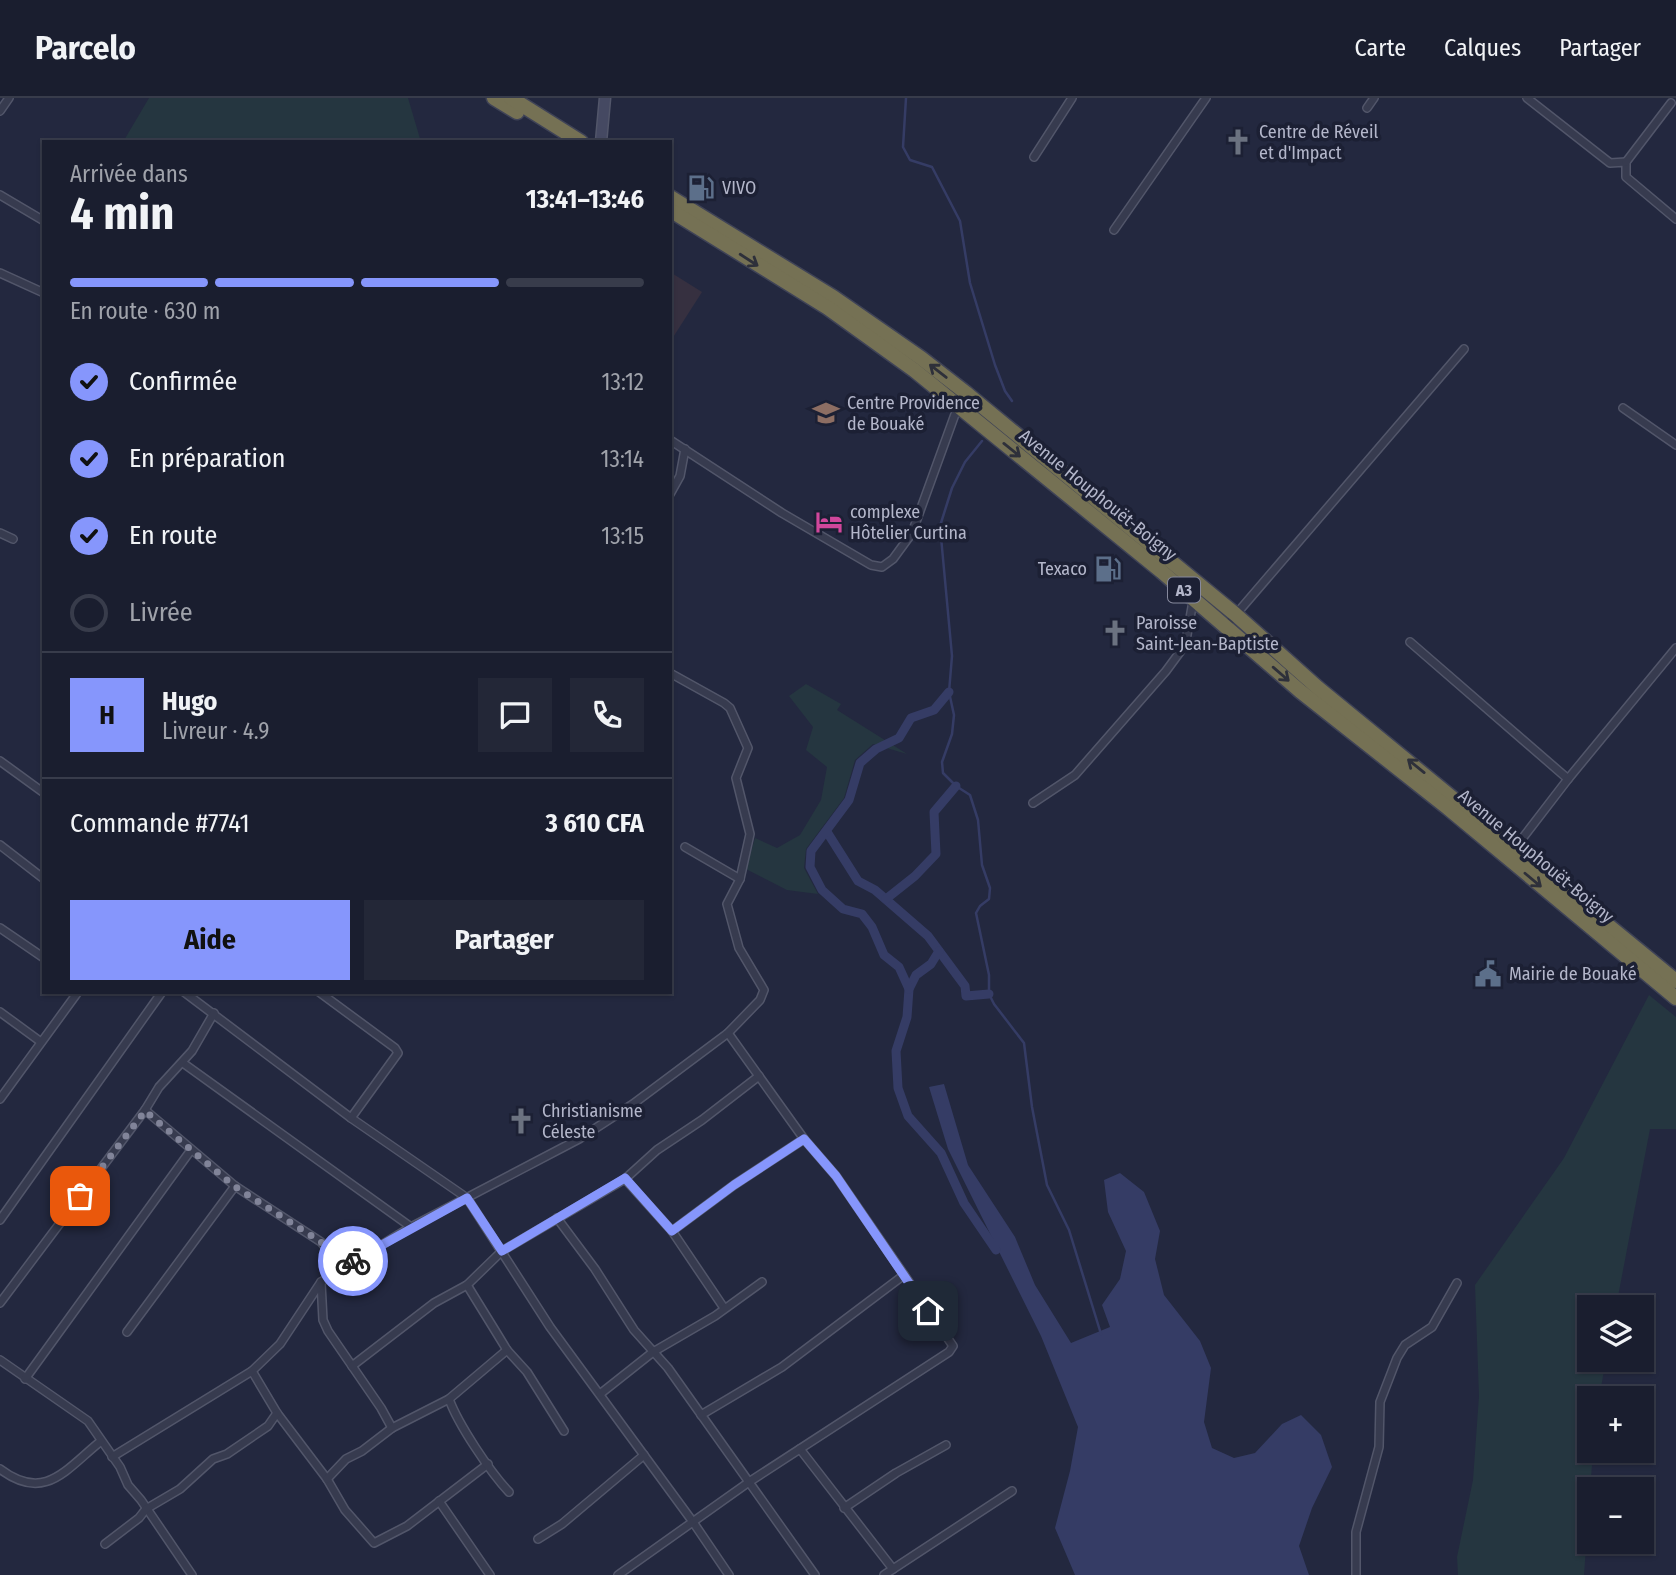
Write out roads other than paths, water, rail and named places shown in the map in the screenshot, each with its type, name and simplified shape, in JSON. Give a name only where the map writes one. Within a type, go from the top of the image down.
[{"type":"highway","points":[[494,98],[559,140]]},
{"type":"highway","points":[[510,98],[578,140]]},
{"type":"highway","name":"Avenue Houphouët-Boigny","points":[[672,198],[833,297],[921,358],[1071,477],[1231,620],[1676,981]]},
{"type":"highway","name":"Avenue Houphouët-Boigny","points":[[672,211],[828,308],[914,370],[1194,598],[1231,620],[1300,691],[1448,808],[1676,998]]},
{"type":"street","points":[[0,111],[9,98]]},
{"type":"street","points":[[601,140],[605,98]]},
{"type":"street","points":[[1034,157],[1072,98]]},
{"type":"street","points":[[1114,230],[1206,98]]},
{"type":"street","points":[[1367,108],[1374,98]]},
{"type":"street","points":[[1527,98],[1610,163],[1626,162]]},
{"type":"street","points":[[1671,102],[1626,162],[1626,177],[1676,219]]},
{"type":"street","points":[[0,195],[42,220]]},
{"type":"street","points":[[0,272],[42,292]]},
{"type":"street","points":[[1231,620],[1464,349]]},
{"type":"street","points":[[672,441],[782,513],[871,565],[882,567],[893,559],[912,533],[958,406]]},
{"type":"street","points":[[1623,408],[1676,445]]},
{"type":"street","points":[[672,491],[680,477],[685,449]]},
{"type":"street","points":[[0,533],[13,539]]},
{"type":"street","points":[[1033,803],[1075,775],[1166,671],[1180,652],[1187,635],[1194,598]]},
{"type":"street","points":[[1410,642],[1568,779]]},
{"type":"street","points":[[1515,848],[1676,648]]},
{"type":"street","points":[[112,1457],[252,1371],[280,1344],[321,1282],[342,1267],[411,1227],[579,1139],[633,1104],[729,1033],[764,994],[762,985],[739,948],[727,904],[740,879],[750,834],[736,778],[747,754],[746,740],[730,708],[672,674]]},
{"type":"street","points":[[0,761],[42,792]]},
{"type":"street","points":[[0,845],[42,877]]},
{"type":"street","points":[[685,847],[740,879]]},
{"type":"street","points":[[0,928],[42,957]]},
{"type":"street","points":[[2,1093],[77,994]]},
{"type":"street","points":[[0,1220],[161,994]]},
{"type":"street","points":[[187,994],[351,1118],[467,1198],[550,1327],[729,1575]]},
{"type":"street","points":[[322,994],[395,1048],[398,1053],[351,1118]]},
{"type":"street","points":[[0,1012],[41,1042]]},
{"type":"street","points":[[0,1303],[145,1111],[159,1087],[183,1063],[214,1013]]},
{"type":"street","points":[[618,1575],[749,1482],[953,1346],[836,1176],[804,1139],[729,1033]]},
{"type":"street","points":[[183,1063],[411,1227]]},
{"type":"street","points":[[352,1366],[434,1303],[467,1285],[502,1251],[625,1178],[657,1150],[702,1120],[759,1076]]},
{"type":"street","points":[[145,1111],[234,1186],[321,1242],[342,1267]]},
{"type":"street","points":[[672,1231],[734,1185],[804,1139]]},
{"type":"street","points":[[25,1379],[191,1150]]},
{"type":"street","points":[[625,1178],[672,1231],[724,1308]]},
{"type":"street","points":[[127,1332],[234,1186]]},
{"type":"street","points":[[557,1218],[595,1269],[634,1330],[668,1368],[815,1575]]},
{"type":"street","points":[[701,1415],[782,1367],[904,1275]]},
{"type":"street","points":[[321,1282],[323,1320],[328,1331],[392,1428]]},
{"type":"street","points":[[600,1395],[653,1352],[715,1316],[762,1282]]},
{"type":"street","points":[[1356,1575],[1356,1532],[1379,1447],[1380,1402],[1397,1358],[1405,1345],[1432,1327],[1457,1283]]},
{"type":"street","points":[[467,1285],[564,1431]]},
{"type":"street","points":[[327,1479],[345,1459],[362,1451],[392,1428],[449,1399],[508,1350]]},
{"type":"street","points":[[0,1360],[88,1421],[192,1575]]},
{"type":"street","points":[[252,1371],[277,1413],[327,1479],[345,1510],[374,1543],[407,1526],[488,1464]]},
{"type":"street","points":[[449,1399],[488,1464],[509,1492]]},
{"type":"street","points":[[105,1544],[139,1518],[146,1509],[180,1489],[213,1459],[227,1454],[268,1426],[277,1413]]},
{"type":"street","points":[[0,1469],[23,1483],[41,1485],[56,1477],[101,1441]]},
{"type":"street","points":[[844,1508],[896,1473],[946,1445]]},
{"type":"street","points":[[800,1449],[893,1569]]},
{"type":"street","points":[[538,1539],[562,1524],[644,1455]]},
{"type":"street","points":[[884,1575],[1012,1492]]},
{"type":"street","points":[[439,1501],[490,1575]]},
{"type":"water","points":[[944,1084],[968,1165],[1015,1237],[1035,1285],[1071,1343],[1110,1327],[1102,1305],[1120,1279],[1126,1251],[1108,1212],[1104,1180],[1120,1173],[1144,1192],[1160,1231],[1155,1259],[1164,1295],[1200,1341],[1211,1368],[1204,1422],[1212,1448],[1234,1458],[1255,1453],[1282,1424],[1301,1415],[1321,1435],[1332,1467],[1312,1508],[1299,1546],[1309,1575],[1075,1575],[1055,1528],[1078,1427],[1041,1336],[948,1149],[929,1087]]},
{"type":"waterway","points":[[906,98],[903,147],[910,160],[932,167],[960,221],[970,283],[995,365],[1012,401]]},
{"type":"waterway","points":[[982,441],[965,462],[952,488],[940,526],[952,656],[949,692],[954,715],[952,734],[942,762],[943,773],[970,795],[978,820],[982,865],[990,888],[989,899],[976,913],[989,975],[989,994],[1024,1043],[1032,1107],[1047,1185],[1069,1230],[1101,1334]]},
{"type":"waterway","points":[[909,989],[899,967],[884,955],[872,927],[862,914],[843,909],[822,890],[810,867],[811,851],[849,800],[860,763],[876,749],[899,738],[911,718],[934,710],[949,692]]},
{"type":"waterway","points":[[886,899],[915,876],[936,854],[934,812],[956,786]]},
{"type":"waterway","points":[[827,832],[858,881],[875,890],[928,936],[965,986],[966,996],[989,994]]},
{"type":"waterway","points":[[939,951],[931,964],[916,975],[909,989],[907,1017],[896,1051],[898,1088],[908,1116],[941,1153],[964,1203],[996,1250]]},
{"type":"place","name":"Centre de Réveil et d'Impact","points":[[1238,142]]},
{"type":"place","name":"VIVO","points":[[701,188]]},
{"type":"place","name":"Centre Providence de Bouaké","points":[[826,413]]},
{"type":"place","name":"complexe Hôtelier Curtina","points":[[829,522]]},
{"type":"place","name":"Texaco","points":[[1108,569]]},
{"type":"place","name":"Paroisse Saint-Jean-Baptiste","points":[[1115,633]]},
{"type":"place","name":"Mairie de Bouaké","points":[[1488,974]]},
{"type":"place","name":"Christianisme Céleste","points":[[521,1121]]}]
